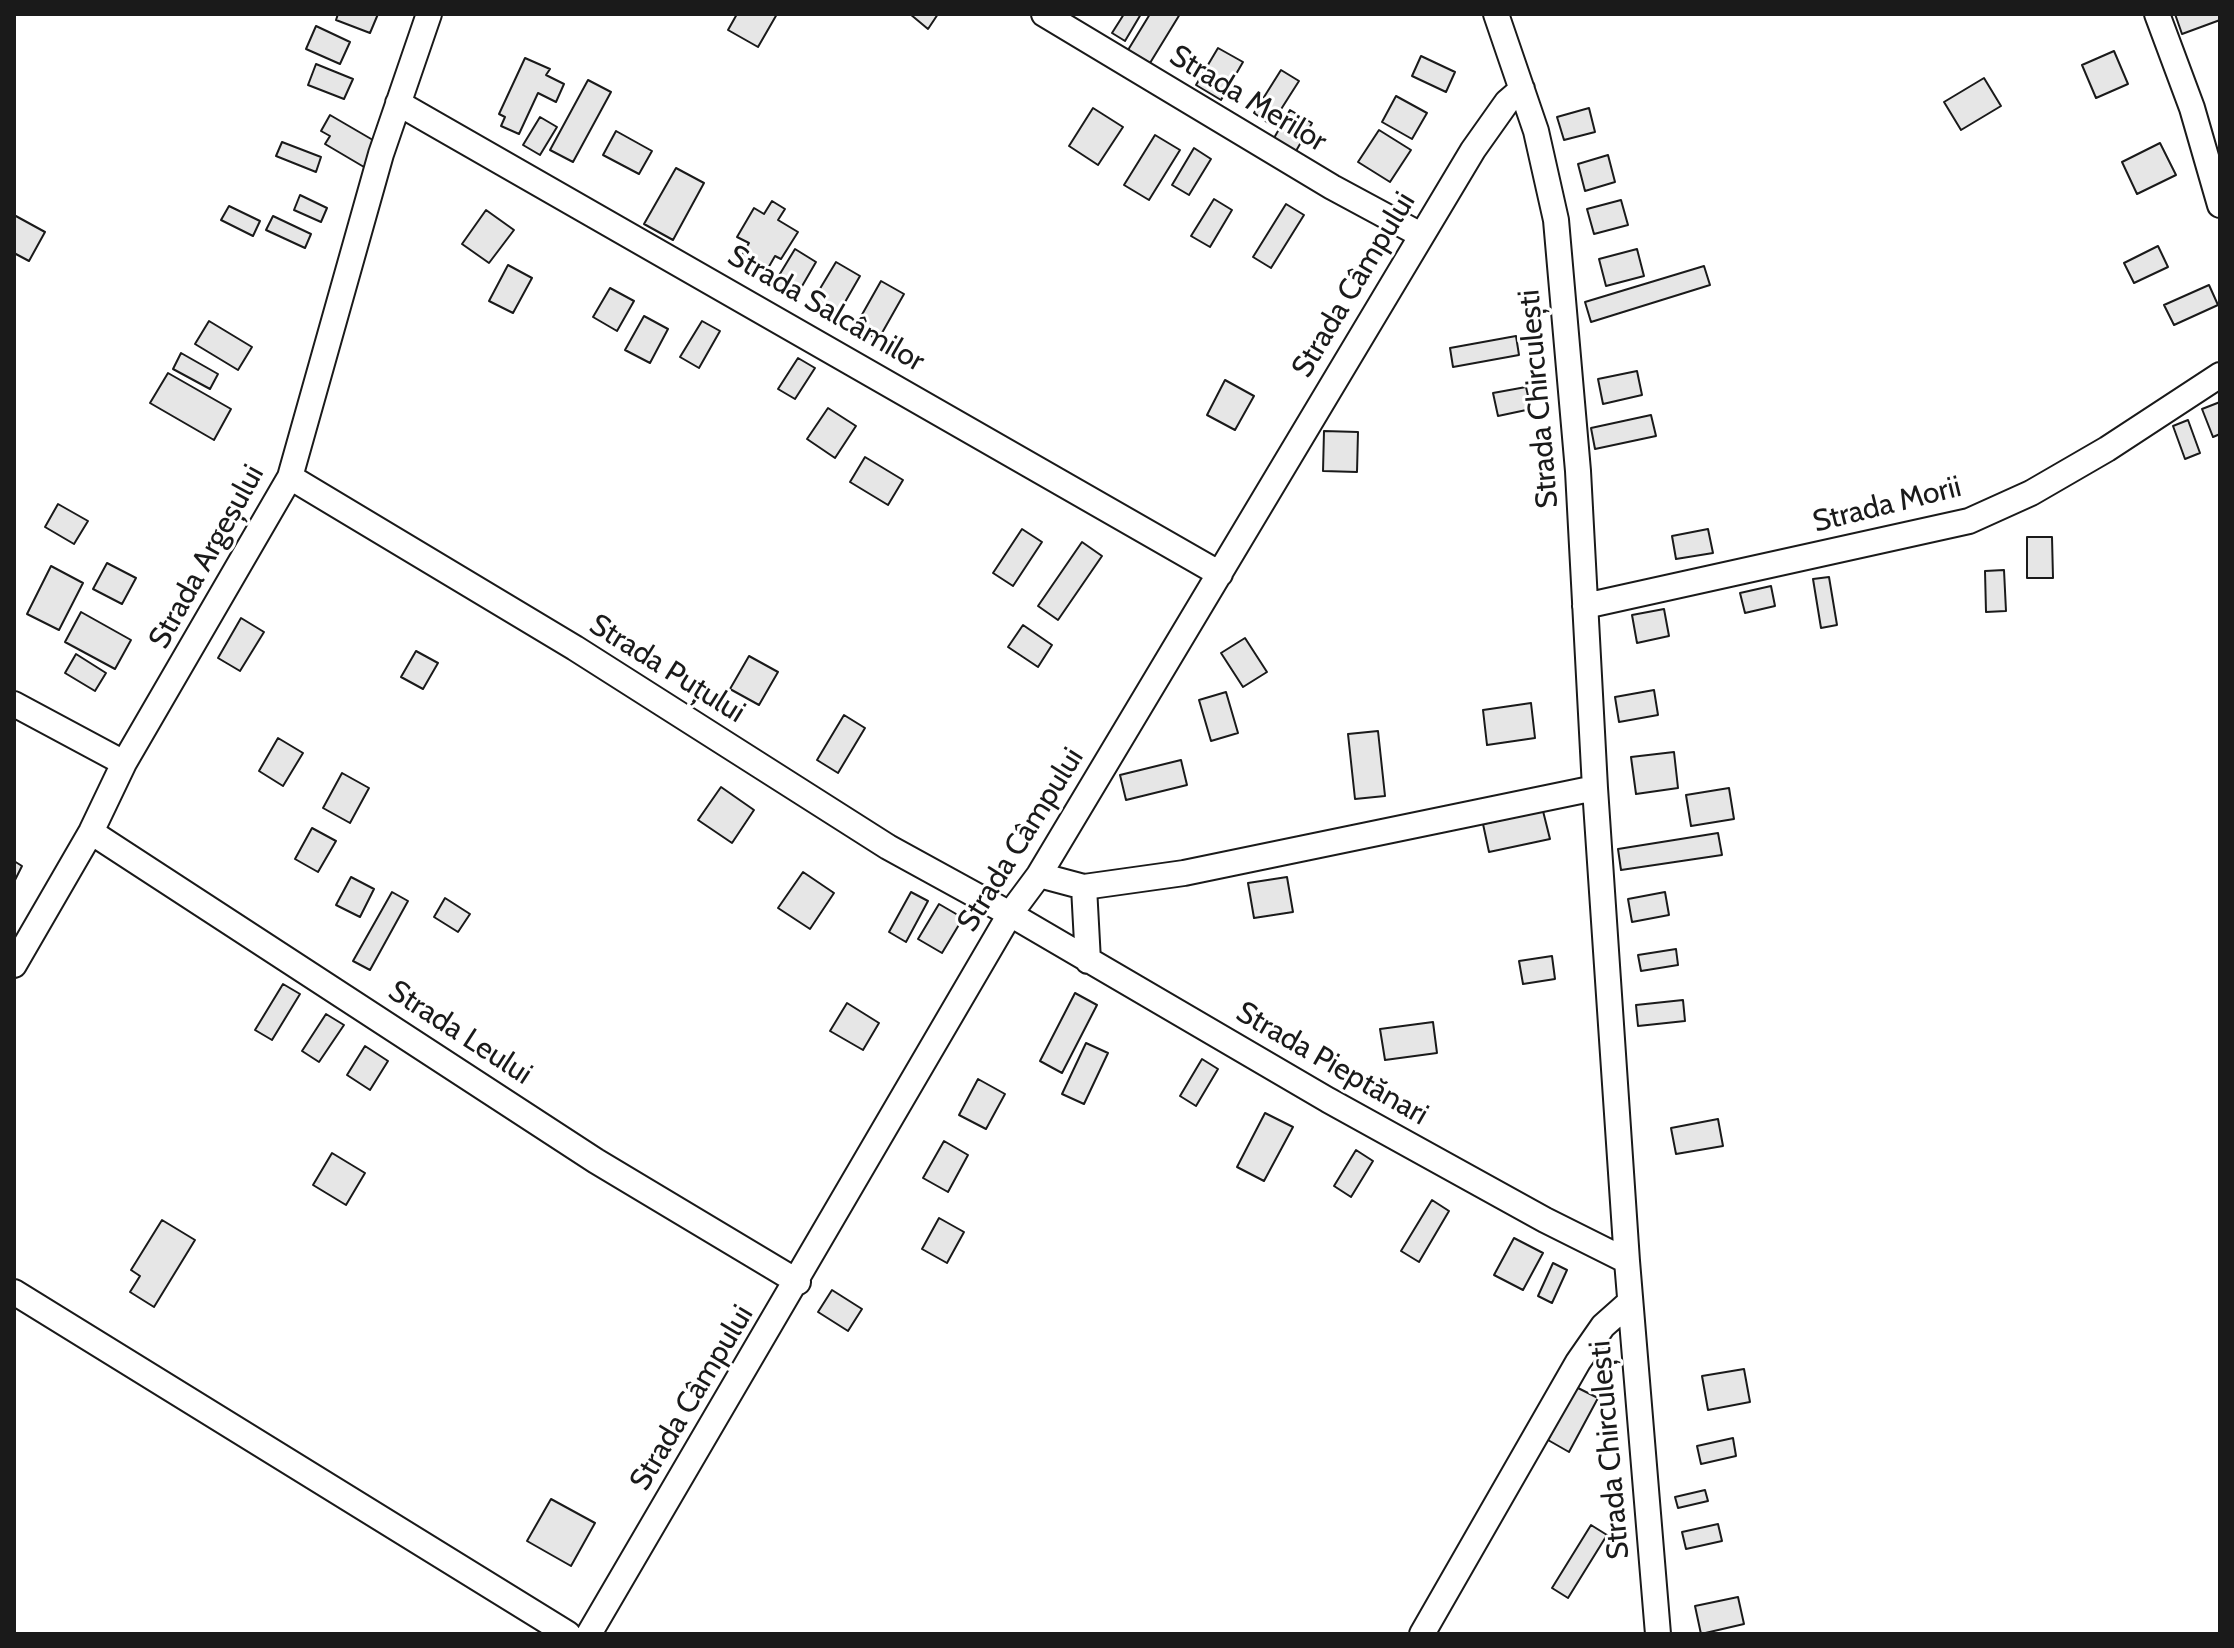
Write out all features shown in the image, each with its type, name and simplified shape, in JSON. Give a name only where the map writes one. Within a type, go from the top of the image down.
[{"type":"street","name":"Strada Argeșului","points":[[14,965],[91,832],[124,763],[290,477],[398,103],[429,14]]},
{"type":"street","name":"Strada Merilor","points":[[1044,14],[1332,187],[1421,235]]},
{"type":"street","name":"Strada Chirculești","points":[[1496,14],[1549,175],[1556,220],[1578,471],[1595,788],[1627,1261],[1658,1634]]},
{"type":"street","points":[[2157,14],[2192,108],[2220,205]]},
{"type":"street","name":"Strada Câmpului","points":[[589,1634],[798,1282],[1010,914],[1039,875],[1473,150],[1507,102],[1522,89]]},
{"type":"street","name":"Strada Salcâmilor","points":[[398,103],[1220,574]]},
{"type":"street","name":"Strada Morii","points":[[1585,606],[1969,521],[2031,493],[2107,449],[2220,375]]},
{"type":"street","name":"Strada Puțului","points":[[290,477],[575,648],[888,847],[1010,914]]},
{"type":"street","points":[[14,704],[124,763]]},
{"type":"street","points":[[1039,875],[1084,887],[1184,873],[1595,788]]},
{"type":"street","name":"Strada Leului","points":[[91,832],[596,1161],[798,1282]]},
{"type":"street","points":[[1084,887],[1088,961]]},
{"type":"street","name":"Strada Pieptănari","points":[[1010,914],[1328,1100],[1545,1220],[1627,1261]]},
{"type":"street","points":[[14,1292],[568,1634]]},
{"type":"street","points":[[1422,1634],[1578,1362],[1603,1326],[1630,1302]]},
{"type":"building","points":[[338,14],[378,14],[370,33],[336,20]]},
{"type":"building","points":[[737,14],[777,14],[758,47],[728,30]]},
{"type":"building","points":[[910,14],[938,14],[928,29]]},
{"type":"building","points":[[1124,14],[1141,14],[1125,41],[1112,33]]},
{"type":"building","points":[[1150,14],[1180,14],[1150,63],[1128,50]]},
{"type":"building","points":[[2175,14],[2220,14],[2220,20],[2182,34]]},
{"type":"building","points":[[316,26],[350,42],[340,64],[306,49]]},
{"type":"building","points":[[1218,48],[1243,62],[1221,100],[1196,85]]},
{"type":"building","points":[[2114,51],[2128,84],[2096,98],[2082,65]]},
{"type":"building","points":[[1421,56],[1455,72],[1446,92],[1412,76]]},
{"type":"building","points":[[525,58],[550,69],[546,75],[564,84],[556,102],[538,93],[519,134],[501,126],[505,117],[499,114]]},
{"type":"building","points":[[316,64],[353,79],[344,99],[308,85]]},
{"type":"building","points":[[1281,70],[1299,81],[1271,125],[1254,113]]},
{"type":"building","points":[[1984,78],[2001,106],[1961,130],[1944,102]]},
{"type":"building","points":[[588,80],[611,92],[573,162],[550,150]]},
{"type":"building","points":[[1396,96],[1427,113],[1412,139],[1382,122]]},
{"type":"building","points":[[1093,108],[1123,127],[1098,165],[1069,146]]},
{"type":"building","points":[[1589,108],[1595,132],[1564,140],[1557,117]]},
{"type":"building","points":[[1290,110],[1312,123],[1296,151],[1274,138]]},
{"type":"building","points":[[330,115],[378,143],[364,167],[325,144],[330,136],[321,131]]},
{"type":"building","points":[[540,117],[557,127],[540,155],[523,145]]},
{"type":"building","points":[[1379,130],[1411,150],[1390,182],[1358,162]]},
{"type":"building","points":[[616,131],[652,151],[639,174],[603,155]]},
{"type":"building","points":[[1155,135],[1180,150],[1149,200],[1124,185]]},
{"type":"building","points":[[282,142],[321,157],[316,172],[276,156]]},
{"type":"building","points":[[2160,143],[2176,175],[2137,194],[2122,162]]},
{"type":"building","points":[[1194,148],[1211,159],[1189,195],[1172,185]]},
{"type":"building","points":[[1608,155],[1615,182],[1585,191],[1578,164]]},
{"type":"building","points":[[676,168],[704,183],[673,240],[644,224]]},
{"type":"building","points":[[300,195],[327,208],[321,222],[294,210]]},
{"type":"building","points":[[1214,199],[1232,210],[1210,247],[1191,236]]},
{"type":"building","points":[[1621,200],[1628,225],[1594,234],[1587,209]]},
{"type":"building","points":[[772,201],[785,209],[778,220],[798,232],[781,259],[775,256],[763,277],[737,263],[749,243],[737,237],[754,208],[764,214]]},
{"type":"building","points":[[1286,204],[1304,215],[1271,268],[1253,257]]},
{"type":"building","points":[[229,206],[260,221],[253,236],[221,220]]},
{"type":"building","points":[[486,210],[514,230],[489,263],[462,244]]},
{"type":"building","points":[[14,215],[45,232],[29,261],[14,253]]},
{"type":"building","points":[[273,216],[311,234],[305,248],[266,230]]},
{"type":"building","points":[[2158,246],[2168,267],[2134,283],[2124,263]]},
{"type":"building","points":[[795,249],[816,262],[794,300],[772,287]]},
{"type":"building","points":[[1637,249],[1644,276],[1606,286],[1599,259]]},
{"type":"building","points":[[836,262],[860,276],[837,316],[812,302]]},
{"type":"building","points":[[508,265],[532,278],[513,313],[489,301]]},
{"type":"building","points":[[1704,266],[1710,285],[1591,322],[1585,302]]},
{"type":"building","points":[[881,281],[904,294],[878,340],[855,327]]},
{"type":"building","points":[[2209,285],[2218,305],[2174,325],[2164,305]]},
{"type":"building","points":[[610,288],[634,301],[617,331],[593,317]]},
{"type":"building","points":[[644,316],[668,329],[650,363],[625,350]]},
{"type":"building","points":[[209,321],[252,347],[238,370],[195,344]]},
{"type":"building","points":[[702,321],[720,331],[699,368],[680,357]]},
{"type":"building","points":[[1516,336],[1519,355],[1453,367],[1450,348]]},
{"type":"building","points":[[181,353],[218,374],[210,389],[173,369]]},
{"type":"building","points":[[798,358],[815,368],[795,399],[778,389]]},
{"type":"building","points":[[1637,371],[1642,395],[1603,404],[1598,379]]},
{"type":"building","points":[[168,373],[231,409],[214,440],[150,403]]},
{"type":"building","points":[[1225,380],[1254,396],[1235,430],[1207,415]]},
{"type":"building","points":[[1526,387],[1531,409],[1498,416],[1493,393]]},
{"type":"building","points":[[2220,402],[2220,434],[2213,437],[2202,409]]},
{"type":"building","points":[[828,408],[856,426],[835,458],[807,439]]},
{"type":"building","points":[[1651,415],[1656,436],[1595,449],[1591,428]]},
{"type":"building","points":[[2188,420],[2200,453],[2185,459],[2173,426]]},
{"type":"building","points":[[1324,431],[1358,432],[1357,472],[1323,471]]},
{"type":"building","points":[[865,457],[903,480],[888,505],[850,482]]},
{"type":"building","points":[[58,504],[88,521],[74,544],[45,527]]},
{"type":"building","points":[[1022,529],[1042,542],[1013,586],[993,573]]},
{"type":"building","points":[[1708,529],[1713,553],[1676,559],[1672,536]]},
{"type":"building","points":[[2027,537],[2052,537],[2053,578],[2027,578]]},
{"type":"building","points":[[1082,542],[1102,556],[1058,620],[1038,606]]},
{"type":"building","points":[[107,563],[136,578],[122,604],[93,589]]},
{"type":"building","points":[[51,566],[83,583],[59,630],[27,614]]},
{"type":"building","points":[[2004,570],[2006,611],[1986,612],[1985,571]]},
{"type":"building","points":[[1829,577],[1837,625],[1821,628],[1813,579]]},
{"type":"building","points":[[1771,586],[1775,606],[1745,613],[1740,593]]},
{"type":"building","points":[[1664,609],[1669,636],[1637,643],[1632,615]]},
{"type":"building","points":[[81,612],[131,640],[115,669],[65,642]]},
{"type":"building","points":[[241,618],[264,632],[240,671],[218,658]]},
{"type":"building","points":[[1023,625],[1052,645],[1038,667],[1008,647]]},
{"type":"building","points":[[1245,638],[1267,672],[1243,687],[1221,653]]},
{"type":"building","points":[[416,651],[438,663],[423,689],[401,677]]},
{"type":"building","points":[[76,654],[106,673],[95,691],[65,673]]},
{"type":"building","points":[[749,656],[778,672],[759,705],[730,689]]},
{"type":"building","points":[[1654,690],[1658,715],[1619,722],[1615,697]]},
{"type":"building","points":[[1226,692],[1238,733],[1211,741],[1199,700]]},
{"type":"building","points":[[1531,703],[1535,738],[1487,745],[1483,710]]},
{"type":"building","points":[[844,715],[865,728],[838,773],[817,760]]},
{"type":"building","points":[[1378,731],[1385,796],[1355,799],[1348,734]]},
{"type":"building","points":[[278,738],[303,753],[283,786],[259,771]]},
{"type":"building","points":[[1674,752],[1678,788],[1636,794],[1631,757]]},
{"type":"building","points":[[1181,760],[1187,785],[1126,800],[1120,775]]},
{"type":"building","points":[[342,773],[369,788],[350,823],[323,808]]},
{"type":"building","points":[[721,787],[754,810],[732,843],[698,820]]},
{"type":"building","points":[[1729,788],[1734,819],[1691,826],[1686,795]]},
{"type":"building","points":[[1543,811],[1550,839],[1489,852],[1483,824]]},
{"type":"building","points":[[312,828],[336,841],[318,872],[295,859]]},
{"type":"building","points":[[1718,833],[1722,855],[1621,870],[1618,849]]},
{"type":"building","points":[[14,861],[22,866],[14,882]]},
{"type":"building","points":[[803,872],[834,893],[810,929],[778,908]]},
{"type":"building","points":[[351,877],[374,889],[360,917],[336,905]]},
{"type":"building","points":[[1287,877],[1293,912],[1254,918],[1248,883]]},
{"type":"building","points":[[392,892],[408,901],[370,970],[353,961]]},
{"type":"building","points":[[911,892],[928,901],[906,942],[889,932]]},
{"type":"building","points":[[1665,892],[1669,915],[1632,922],[1628,899]]},
{"type":"building","points":[[445,898],[470,914],[458,932],[434,917]]},
{"type":"building","points":[[939,904],[963,918],[942,953],[918,939]]},
{"type":"building","points":[[1676,949],[1678,965],[1641,971],[1638,955]]},
{"type":"building","points":[[1552,956],[1555,979],[1523,984],[1519,961]]},
{"type":"building","points":[[283,984],[300,994],[272,1040],[255,1030]]},
{"type":"building","points":[[1075,993],[1097,1005],[1062,1073],[1040,1061]]},
{"type":"building","points":[[1683,1000],[1685,1021],[1638,1026],[1636,1005]]},
{"type":"building","points":[[847,1003],[879,1023],[863,1050],[830,1031]]},
{"type":"building","points":[[326,1014],[344,1025],[319,1062],[302,1051]]},
{"type":"building","points":[[1433,1022],[1437,1053],[1385,1060],[1380,1029]]},
{"type":"building","points":[[1086,1043],[1108,1053],[1084,1104],[1062,1094]]},
{"type":"building","points":[[365,1046],[388,1061],[370,1090],[347,1075]]},
{"type":"building","points":[[1202,1059],[1218,1069],[1196,1106],[1180,1096]]},
{"type":"building","points":[[978,1079],[1005,1094],[986,1129],[959,1115]]},
{"type":"building","points":[[1265,1113],[1293,1127],[1264,1181],[1237,1167]]},
{"type":"building","points":[[1718,1119],[1723,1146],[1676,1154],[1671,1128]]},
{"type":"building","points":[[944,1141],[968,1155],[948,1192],[923,1178]]},
{"type":"building","points":[[1356,1150],[1373,1161],[1351,1197],[1334,1186]]},
{"type":"building","points":[[332,1153],[365,1173],[346,1205],[313,1185]]},
{"type":"building","points":[[1432,1200],[1449,1211],[1419,1262],[1401,1251]]},
{"type":"building","points":[[939,1218],[964,1232],[947,1263],[922,1249]]},
{"type":"building","points":[[162,1220],[195,1240],[154,1307],[130,1292],[140,1276],[131,1270]]},
{"type":"building","points":[[1514,1238],[1543,1253],[1523,1290],[1494,1275]]},
{"type":"building","points":[[1553,1263],[1567,1270],[1552,1303],[1538,1296]]},
{"type":"building","points":[[832,1290],[862,1309],[848,1331],[818,1312]]},
{"type":"building","points":[[1744,1369],[1750,1402],[1708,1410],[1702,1376]]},
{"type":"building","points":[[1576,1387],[1598,1398],[1569,1452],[1548,1440]]},
{"type":"building","points":[[1733,1438],[1736,1456],[1701,1464],[1697,1446]]},
{"type":"building","points":[[1705,1490],[1708,1501],[1678,1508],[1675,1497]]},
{"type":"building","points":[[551,1499],[595,1523],[571,1566],[527,1541]]},
{"type":"building","points":[[1718,1524],[1722,1541],[1686,1549],[1682,1532]]},
{"type":"building","points":[[1591,1525],[1607,1535],[1568,1598],[1552,1588]]},
{"type":"building","points":[[1738,1597],[1744,1624],[1701,1634],[1695,1606]]}]
